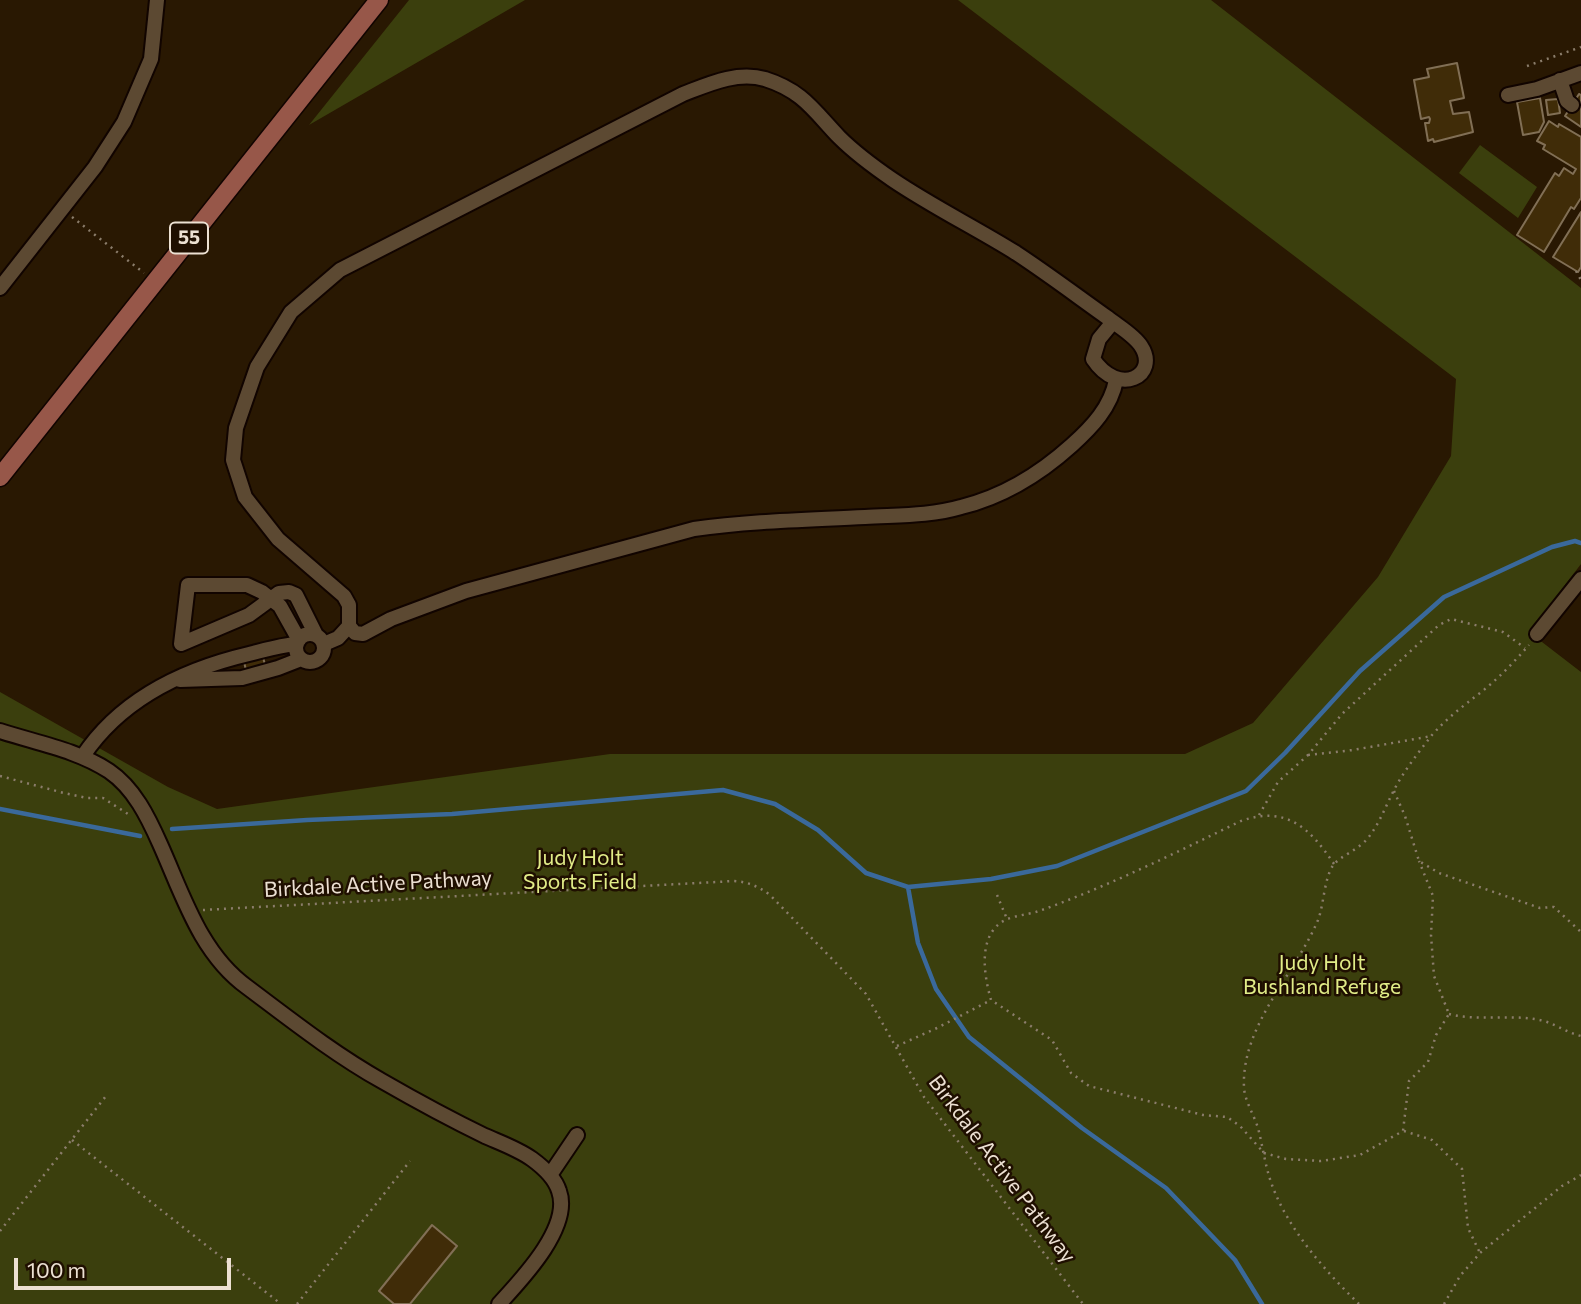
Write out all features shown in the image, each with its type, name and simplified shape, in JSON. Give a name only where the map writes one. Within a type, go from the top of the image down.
[{"type":"main road","name":"55","points":[[0,477],[379,0]]},
{"type":"street","points":[[0,288],[95,167],[124,122],[151,59],[157,0]]},
{"type":"street","points":[[1508,95],[1581,73]]},
{"type":"street","points":[[1113,322],[1099,340],[1093,359],[1101,371],[1116,380],[1129,380],[1138,376],[1145,366],[1146,356],[1140,345],[1113,322],[1017,254],[894,181],[839,137],[814,107],[785,87],[762,78],[739,77],[720,80],[683,94],[340,270],[291,312],[257,366],[236,428],[233,460],[245,497],[278,539],[344,596],[349,605],[349,626],[355,633],[363,634],[391,619],[466,592],[694,530],[731,524],[924,514],[959,508],[984,500],[1029,477],[1077,441],[1103,412],[1113,393],[1116,380]]},
{"type":"street","points":[[1560,80],[1567,101],[1572,105]]},
{"type":"street","points":[[1537,634],[1581,579]]},
{"type":"street","points":[[269,598],[247,585],[188,585],[181,644],[249,615],[269,598],[279,593],[289,592],[296,595],[320,639],[324,652],[320,658],[313,662],[299,648],[287,616],[280,606],[269,598]]},
{"type":"street","points":[[175,679],[242,678],[278,668],[299,648],[305,635],[320,639],[338,638],[349,626]]},
{"type":"street","points":[[83,756],[96,736],[119,715],[139,699],[175,679],[210,663],[299,648]]},
{"type":"street","points":[[0,731],[83,756],[111,773],[130,791],[147,817],[200,934],[212,953],[243,985],[334,1051],[371,1074],[534,1160],[550,1175],[560,1192],[558,1225],[547,1245],[499,1304]]},
{"type":"street","points":[[550,1175],[577,1135]]},
{"type":"path","points":[[1527,66],[1581,47]]},
{"type":"path","points":[[62,209],[155,282]]},
{"type":"path","points":[[1576,271],[1581,280]]},
{"type":"path","points":[[1259,815],[1278,782],[1308,755],[1342,714],[1439,625],[1451,619],[1503,632],[1526,648]]},
{"type":"path","points":[[1359,1304],[1311,1250],[1282,1208],[1271,1183],[1257,1125],[1244,1090],[1247,1058],[1261,1021],[1298,960],[1318,918],[1334,864],[1353,853],[1367,839],[1384,815],[1394,791],[1432,736],[1452,713],[1481,693],[1513,664],[1537,634]]},
{"type":"path","points":[[1308,755],[1432,736]]},
{"type":"path","points":[[0,776],[86,798],[103,798],[131,816]]},
{"type":"path","points":[[1394,791],[1433,896],[1431,935],[1434,976],[1448,1014],[1436,1035],[1428,1062],[1409,1081],[1403,1131]]},
{"type":"path","points":[[1334,864],[1311,835],[1294,821],[1273,814],[1241,821],[1085,895],[1007,919],[995,927],[987,942],[987,987],[991,1000],[1052,1040],[1070,1073],[1088,1086],[1203,1115],[1227,1117],[1240,1126],[1264,1153],[1286,1159],[1321,1161],[1360,1155],[1403,1131],[1432,1140],[1462,1170],[1468,1228],[1480,1253]]},
{"type":"path","points":[[1419,861],[1439,873],[1540,908],[1554,907],[1581,932]]},
{"type":"path","name":"Birkdale Active Pathway","points":[[190,911],[746,882],[758,886],[866,994],[924,1097],[1083,1304]]},
{"type":"path","points":[[997,895],[1007,919]]},
{"type":"path","points":[[897,1046],[991,1000]]},
{"type":"path","points":[[1448,1014],[1463,1018],[1545,1021],[1581,1036]]},
{"type":"path","points":[[0,1231],[106,1096]]},
{"type":"path","points":[[72,1140],[281,1304]]},
{"type":"path","points":[[298,1304],[410,1161]]},
{"type":"path","points":[[1444,1304],[1460,1276],[1480,1253],[1562,1186],[1581,1175]]},
{"type":"green space","points":[[409,0],[525,0],[309,125]]},
{"type":"green space","points":[[958,0],[1211,0],[1581,288],[1581,564],[1529,632],[1581,672],[1581,1304],[0,1304],[0,692],[168,787],[217,809],[610,754],[1185,754],[1253,723],[1378,577],[1451,456],[1456,379]]},
{"type":"green space","points":[[1480,145],[1537,187],[1518,218],[1459,173]]},
{"type":"building","points":[[1457,63],[1464,98],[1450,101],[1453,114],[1469,112],[1473,132],[1434,142],[1433,139],[1428,141],[1425,123],[1429,123],[1430,119],[1421,119],[1414,80],[1429,77],[1427,69]]},
{"type":"building","points":[[1579,94],[1581,95],[1581,127],[1565,116]]},
{"type":"building","points":[[1540,98],[1544,122],[1539,132],[1523,135],[1517,102]]},
{"type":"building","points":[[1558,99],[1560,113],[1548,115],[1546,100]]},
{"type":"building","points":[[1549,121],[1581,137],[1581,198],[1574,209],[1571,207],[1544,252],[1517,235],[1555,173],[1559,176],[1564,168],[1573,174],[1576,169],[1543,149],[1545,145],[1537,141]]},
{"type":"building","points":[[1581,212],[1581,267],[1578,272],[1553,257]]},
{"type":"building","points":[[263,657],[265,665],[246,670],[244,662]]},
{"type":"building","points":[[432,1225],[457,1246],[410,1304],[394,1304],[379,1291]]},
{"type":"waterway","points":[[172,829],[452,814],[723,790],[775,804],[818,830],[866,873],[908,887],[991,879],[1057,866],[1246,791],[1285,753],[1360,671],[1444,597],[1552,547],[1575,541],[1581,543]]},
{"type":"waterway","points":[[0,809],[140,836]]},
{"type":"waterway","points":[[908,887],[918,943],[936,989],[969,1037],[1082,1128],[1166,1188],[1235,1260],[1262,1304]]},
{"type":"park label","name":"Judy Holt Sports Field","points":[[580,870]]},
{"type":"park label","name":"Judy Holt Bushland Refuge","points":[[1322,975]]}]
